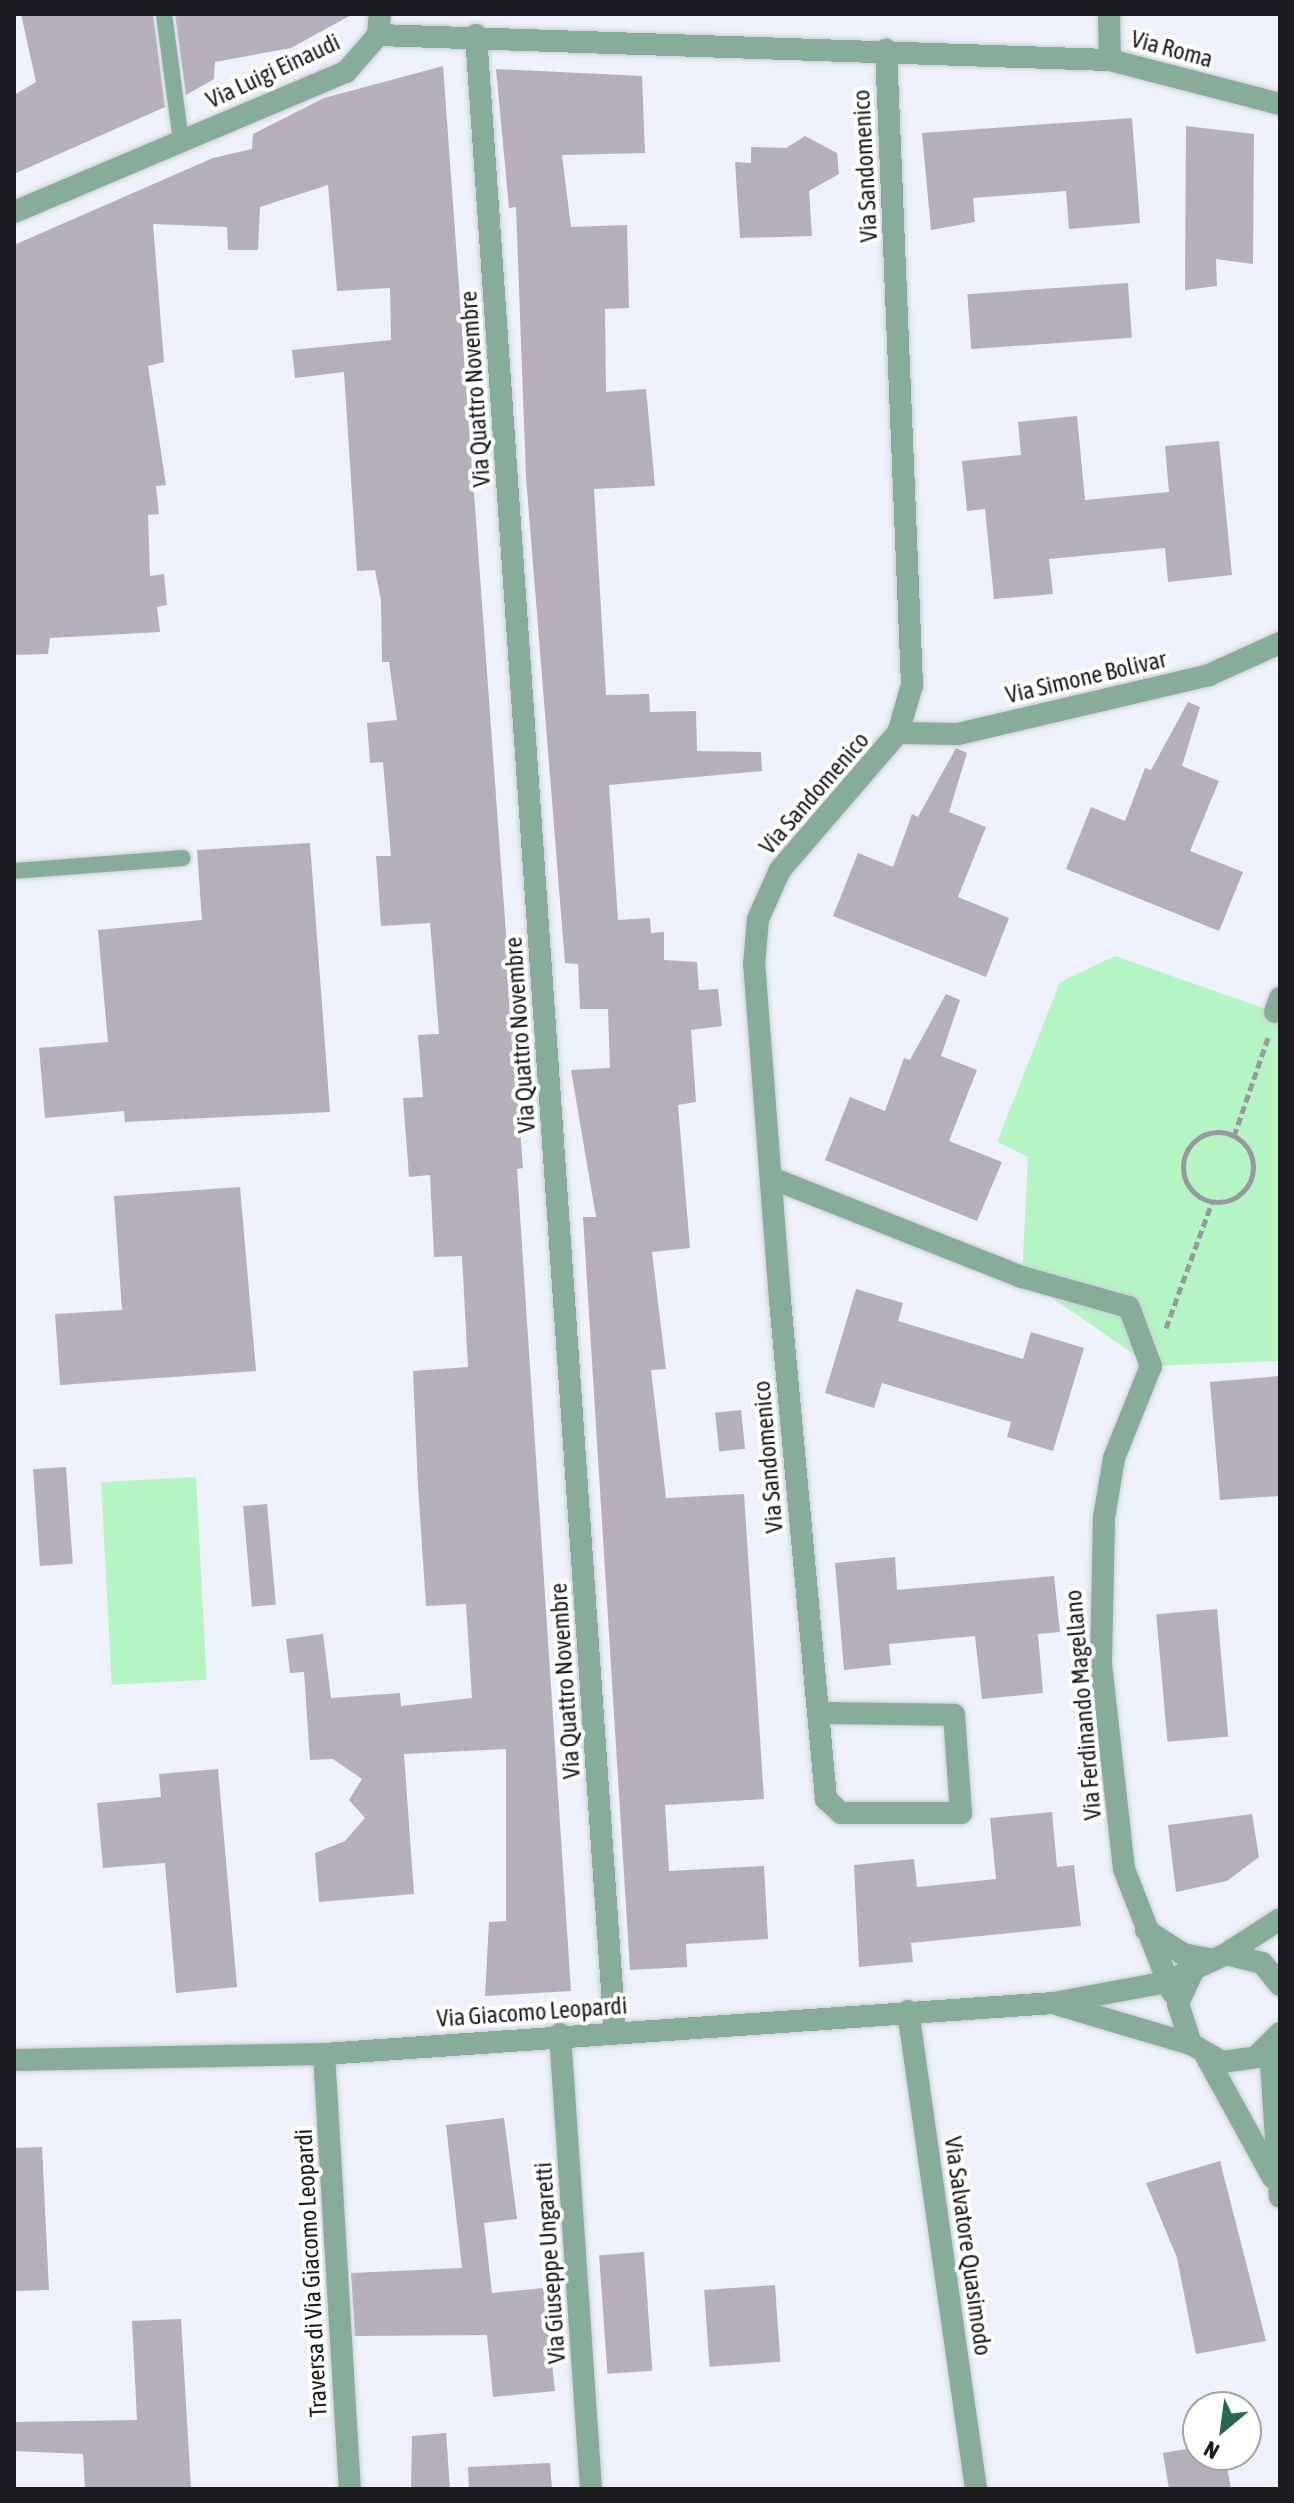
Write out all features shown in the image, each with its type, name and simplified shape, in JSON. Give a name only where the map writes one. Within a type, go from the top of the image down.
[{"type":"street","points":[[1109,14],[1110,60]]},
{"type":"street","name":"Via Luigi Einaudi","points":[[14,212],[346,72],[379,25]]},
{"type":"street","name":"Via Roma","points":[[379,25],[476,35],[1110,60],[1280,104]]},
{"type":"street","name":"Via Quattro Novembre","points":[[476,35],[615,2032]]},
{"type":"street","name":"Via Sandomenico","points":[[818,1713],[954,1715],[961,1813],[830,1809],[818,1713],[754,965],[758,919],[780,870],[898,733],[912,660],[886,50]]},
{"type":"street","name":"Via Simone Bolivar","points":[[898,733],[973,731],[1209,675],[1280,643]]},
{"type":"street","points":[[774,1179],[1022,1277],[1129,1307],[1151,1366]]},
{"type":"street","name":"Via Ferdinando Magellano","points":[[1151,1366],[1114,1458],[1098,1614],[1124,1869],[1167,1982],[1198,2050],[1279,2191]]},
{"type":"street","name":"Via Giacomo Leopardi","points":[[14,2060],[324,2054],[560,2034],[1054,2003],[1167,1982],[1210,1961],[1280,1919]]},
{"type":"street","points":[[1146,1930],[1183,1954],[1210,1961],[1262,1963],[1280,1985]]},
{"type":"street","points":[[1178,2004],[1210,1961]]},
{"type":"street","name":"Via Giacomo Leopardi","points":[[1054,2003],[1239,2062],[1275,2040]]},
{"type":"street","name":"Via Salvatore Quasimodo","points":[[908,2011],[976,2489]]},
{"type":"street","name":"Via Giuseppe Ungaretti","points":[[560,2034],[591,2489]]},
{"type":"street","points":[[1275,2040],[1279,2191]]},
{"type":"street","name":"Traversa di Via Giacomo Leopardi","points":[[324,2054],[350,2489]]},
{"type":"lane","name":"Via Luigi Einaudi","points":[[164,14],[181,142]]},
{"type":"lane","points":[[14,871],[182,858]]},
{"type":"path","points":[[1234,1136],[1278,1005]]},
{"type":"path","points":[[1206,1134],[1234,1136],[1249,1150],[1253,1174],[1240,1195],[1212,1202],[1190,1190],[1183,1161],[1206,1134]]},
{"type":"path","points":[[1151,1366],[1212,1202]]},
{"type":"green space","points":[[1115,956],[1275,1012],[1280,998],[1280,1361],[1151,1366],[1022,1277],[1028,1157],[997,1142],[1060,982]]},
{"type":"green space","points":[[196,1477],[207,1680],[112,1685],[101,1482]]},
{"type":"building","points":[[21,14],[153,14],[165,107],[14,174],[14,95],[36,82]]},
{"type":"building","points":[[175,14],[353,14],[291,48],[215,62],[214,79],[186,95]]},
{"type":"building","points":[[443,66],[523,1168],[517,1169],[571,1991],[485,1996],[489,1922],[506,1921],[506,1749],[404,1754],[414,1894],[319,1902],[315,1853],[345,1841],[365,1818],[349,1800],[362,1779],[333,1759],[310,1760],[304,1672],[290,1673],[286,1639],[323,1634],[331,1698],[400,1693],[401,1706],[472,1698],[466,1604],[426,1606],[418,1486],[413,1371],[468,1367],[462,1256],[434,1257],[430,1175],[409,1177],[403,1098],[423,1097],[418,1035],[439,1034],[430,923],[381,926],[376,856],[391,856],[383,762],[370,763],[367,723],[397,720],[389,662],[382,662],[381,600],[375,570],[357,571],[344,372],[295,378],[292,350],[391,340],[390,288],[337,291],[328,185],[260,207],[258,250],[228,250],[227,227],[153,224],[164,362],[148,366],[166,485],[156,486],[159,514],[148,515],[150,576],[164,574],[167,605],[157,607],[160,632],[50,638],[48,654],[14,655],[14,245],[213,158],[252,149],[253,134],[324,98]]},
{"type":"building","points":[[496,69],[642,76],[645,153],[562,155],[571,227],[627,225],[629,308],[605,309],[606,392],[646,389],[655,486],[594,489],[606,695],[649,694],[650,712],[696,711],[697,751],[761,752],[762,771],[609,785],[618,920],[650,918],[651,933],[664,932],[664,960],[697,962],[699,990],[718,989],[722,1026],[691,1030],[696,1102],[678,1105],[690,1248],[652,1252],[666,1369],[651,1370],[666,1498],[744,1494],[764,1799],[665,1805],[669,1871],[764,1866],[768,1939],[686,1944],[687,1967],[630,1970],[583,1217],[596,1217],[571,1070],[610,1068],[608,1009],[580,1009],[578,964],[565,963],[526,477],[516,207],[509,208]]},
{"type":"building","points":[[1132,118],[1140,223],[1069,229],[1066,191],[973,198],[975,222],[931,230],[922,133]]},
{"type":"building","points":[[1186,126],[1254,134],[1253,264],[1216,259],[1217,286],[1185,290]]},
{"type":"building","points":[[805,136],[837,153],[839,174],[809,191],[812,236],[740,238],[735,162],[751,163],[751,147],[786,148]]},
{"type":"building","points":[[1128,283],[1132,338],[971,349],[967,294]]},
{"type":"building","points":[[1077,416],[1085,500],[1169,492],[1165,446],[1219,441],[1232,575],[1168,582],[1165,548],[1049,559],[1053,594],[994,599],[985,509],[967,511],[962,461],[1021,455],[1018,422]]},
{"type":"building","points":[[1188,702],[1200,707],[1182,766],[1219,781],[1190,851],[1243,872],[1219,931],[1066,869],[1091,807],[1125,821],[1145,768],[1151,770]]},
{"type":"building","points":[[956,748],[967,753],[949,812],[986,827],[958,897],[1009,918],[986,977],[833,916],[858,853],[893,867],[912,814],[918,817]]},
{"type":"building","points":[[310,843],[330,1112],[125,1122],[124,1111],[45,1118],[39,1048],[108,1042],[98,930],[202,920],[197,850]]},
{"type":"building","points":[[946,994],[960,1000],[941,1056],[977,1070],[949,1141],[1002,1162],[977,1221],[825,1160],[850,1097],[885,1111],[904,1058],[910,1060]]},
{"type":"building","points":[[240,1187],[256,1371],[60,1385],[55,1314],[122,1310],[114,1196]]},
{"type":"building","points":[[856,1289],[903,1303],[898,1321],[1023,1359],[1031,1332],[1084,1348],[1053,1451],[1007,1437],[1011,1422],[882,1383],[874,1408],[825,1393]]},
{"type":"building","points":[[1280,1376],[1280,1496],[1220,1500],[1210,1382]]},
{"type":"building","points":[[741,1410],[745,1449],[719,1452],[715,1413]]},
{"type":"building","points":[[66,1467],[73,1564],[40,1566],[33,1469]]},
{"type":"building","points":[[267,1504],[276,1605],[252,1607],[243,1506]]},
{"type":"building","points":[[895,1557],[897,1590],[1054,1576],[1060,1632],[1038,1634],[1043,1693],[982,1699],[975,1636],[889,1644],[891,1665],[844,1670],[835,1563]]},
{"type":"building","points":[[1217,1609],[1228,1737],[1167,1742],[1156,1614]]},
{"type":"building","points":[[218,1769],[237,1987],[176,1993],[165,1863],[103,1868],[97,1803],[161,1797],[159,1774]]},
{"type":"building","points":[[1052,1812],[1057,1867],[1074,1865],[1081,1926],[911,1943],[913,1962],[859,1967],[854,1865],[914,1859],[917,1887],[996,1879],[990,1818]]},
{"type":"building","points":[[1252,1814],[1259,1857],[1227,1881],[1176,1892],[1168,1825]]},
{"type":"building","points":[[504,2118],[517,2219],[484,2223],[492,2293],[544,2288],[555,2391],[493,2397],[487,2335],[355,2336],[351,2273],[462,2268],[446,2125]]},
{"type":"building","points":[[42,2147],[49,2290],[14,2291],[14,2148]]},
{"type":"building","points":[[1220,2161],[1266,2341],[1196,2354],[1177,2258],[1146,2183]]},
{"type":"building","points":[[644,2252],[652,2371],[607,2374],[599,2255]]},
{"type":"building","points":[[775,2285],[780,2362],[710,2367],[704,2290]]},
{"type":"building","points":[[181,2319],[191,2489],[85,2489],[83,2454],[14,2451],[14,2422],[137,2420],[132,2321]]},
{"type":"building","points":[[446,2433],[450,2489],[411,2489],[412,2436]]},
{"type":"building","points":[[1182,2450],[1182,2471],[1228,2471],[1231,2489],[1169,2489],[1163,2453]]},
{"type":"building","points":[[550,2463],[552,2489],[469,2489],[468,2467]]}]
